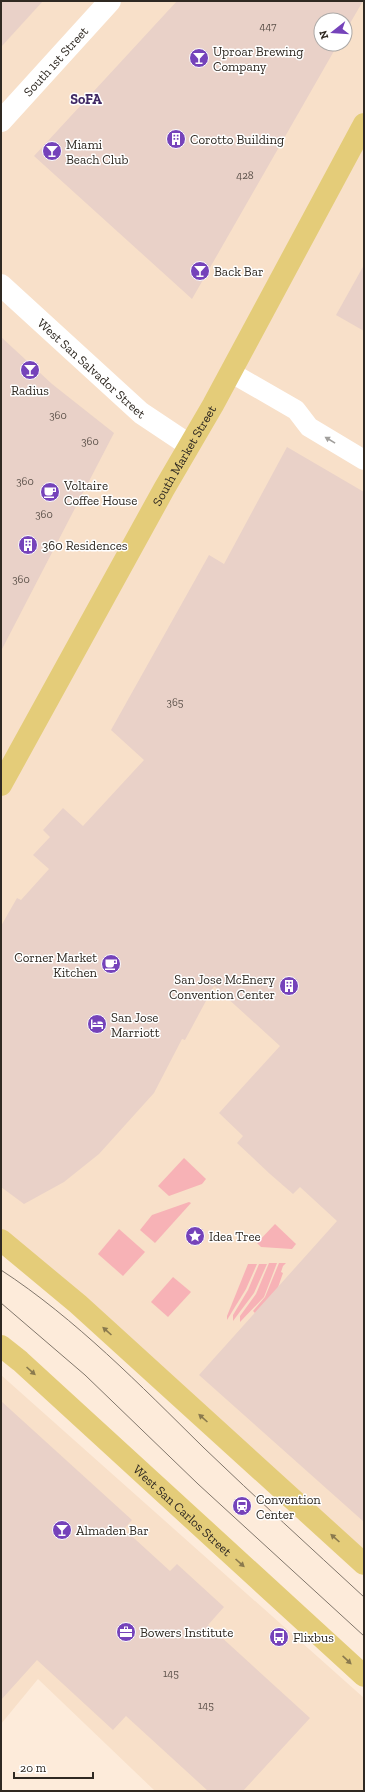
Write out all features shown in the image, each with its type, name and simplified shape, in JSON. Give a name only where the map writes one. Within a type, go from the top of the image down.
[{"type":"main road","name":"South Market Street","points":[[1,785],[230,372],[364,124]]},
{"type":"main road","points":[[1,1240],[78,1304],[364,1564]]},
{"type":"main road","name":"West San Carlos Street","points":[[1,1346],[145,1474],[364,1676]]},
{"type":"street","name":"South 1st Street","points":[[1,121],[110,1]]},
{"type":"street","name":"West San Salvador Street","points":[[1,285],[141,413],[189,445]]},
{"type":"street","points":[[230,372],[296,410],[310,428],[364,460]]},
{"type":"shaded area","points":[[1,1],[364,1],[364,1555],[1,1241]]},
{"type":"shaded area","points":[[184,1158],[206,1179],[202,1184],[169,1196],[158,1186]]},
{"type":"shaded area","points":[[189,1202],[191,1203],[155,1243],[140,1230],[152,1215]]},
{"type":"shaded area","points":[[275,1224],[296,1244],[292,1249],[261,1247],[257,1243]]},
{"type":"shaded area","points":[[119,1229],[145,1252],[123,1276],[98,1254]]},
{"type":"shaded area","points":[[269,1263],[277,1263],[264,1297],[240,1322],[240,1316],[256,1294]]},
{"type":"shaded area","points":[[279,1263],[286,1263],[281,1272],[283,1273],[276,1293],[256,1314],[253,1311],[265,1297]]},
{"type":"shaded area","points":[[248,1264],[257,1264],[246,1289],[227,1320],[227,1316]]},
{"type":"shaded area","points":[[259,1264],[267,1264],[254,1293],[233,1321],[233,1315],[248,1290]]},
{"type":"shaded area","points":[[173,1277],[191,1292],[168,1317],[151,1302]]},
{"type":"shaded area","points":[[1,1375],[364,1698],[364,1791],[155,1791],[38,1679],[1,1724]]},
{"type":"building","points":[[1,1],[43,1],[1,47]]},
{"type":"building","points":[[177,1],[363,1],[353,18],[353,12],[313,12],[313,52],[333,52],[192,299],[34,156]]},
{"type":"building","points":[[364,265],[364,331],[336,315]]},
{"type":"building","name":"360 Residences","points":[[1,337],[52,384],[114,433],[1,651]]},
{"type":"building","name":"San Jose McEnery Convention Center","points":[[287,447],[364,492],[364,1522],[199,1375],[337,1221],[300,1187],[293,1194],[270,1174],[237,1143],[243,1136],[219,1113],[280,1046],[214,986],[185,1040],[182,1039],[154,1093],[99,1154],[64,1182],[24,1204],[1,1187],[1,926],[17,898],[21,900],[49,869],[33,855],[50,837],[43,830],[63,808],[83,826],[144,760],[111,730],[209,555],[224,564]]},
{"type":"building","points":[[1,1401],[132,1520],[124,1529],[170,1571],[177,1564],[224,1607],[208,1625],[310,1718],[243,1791],[208,1791],[126,1716],[113,1730],[37,1660],[1,1700]]},
{"type":"tram line","points":[[1,1270],[29,1289],[107,1354],[263,1504],[364,1597]]},
{"type":"tram line","points":[[1,1303],[85,1375],[198,1484],[364,1636]]},
{"type":"place","name":"Uproar Brewing Company","points":[[199,58]]},
{"type":"place","name":"Corotto Building","points":[[176,139]]},
{"type":"place","name":"Miami Beach Club","points":[[52,151]]},
{"type":"place","name":"Back Bar","points":[[200,271]]},
{"type":"place","name":"Radius","points":[[30,370]]},
{"type":"place","name":"Voltaire Coffee House","points":[[50,492]]},
{"type":"place","name":"360 Residences","points":[[28,545]]},
{"type":"place","name":"Corner Market Kitchen","points":[[111,964]]},
{"type":"place","name":"San Jose McEnery Convention Center","points":[[289,986]]},
{"type":"place","name":"San Jose Marriott","points":[[97,1024]]},
{"type":"place","name":"Idea Tree","points":[[195,1236]]},
{"type":"place","name":"Convention Center","points":[[242,1506]]},
{"type":"place","name":"Almaden Bar","points":[[62,1530]]},
{"type":"place","name":"Bowers Institute","points":[[126,1632]]},
{"type":"place","name":"Flixbus","points":[[279,1637]]},
{"type":"district","name":"SoFA","points":[[86,99]]}]
